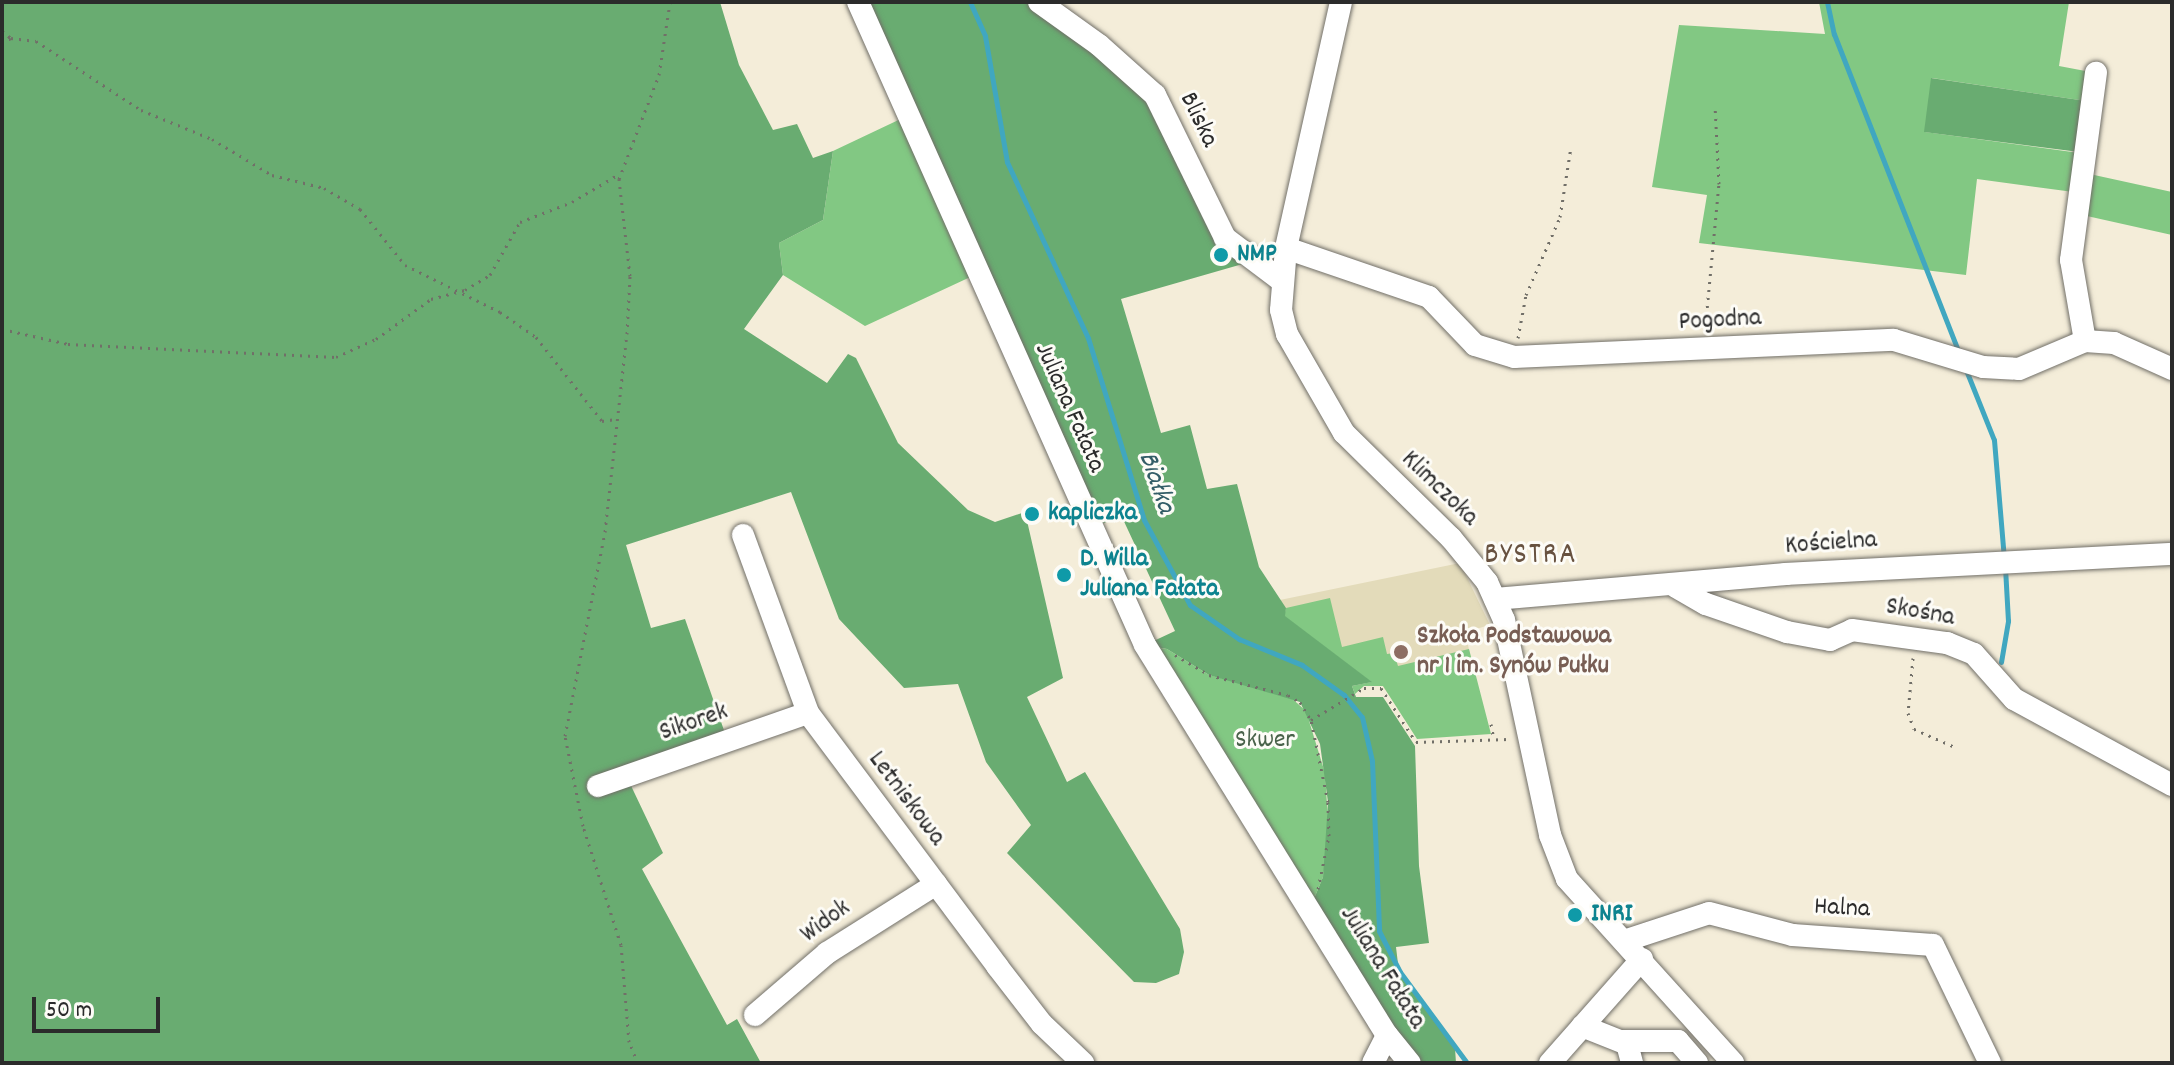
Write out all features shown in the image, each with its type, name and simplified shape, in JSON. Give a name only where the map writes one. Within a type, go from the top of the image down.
[{"type":"street","name":"Juliana Fałata","points":[[858,2],[1147,646],[1311,906],[1387,1035],[1410,1063]]},
{"type":"street","name":"Bliska","points":[[1039,2],[1099,45],[1155,95],[1225,238],[1282,281]]},
{"type":"street","name":"Klimczoka","points":[[1341,2],[1286,248],[1282,281],[1287,334],[1315,390],[1344,433],[1472,560],[1495,599],[1550,835],[1567,879],[1733,1063]]},
{"type":"street","points":[[2096,73],[2071,260],[2085,341],[2114,343],[2172,369]]},
{"type":"street","name":"Pogodna","points":[[1286,248],[1419,292],[1435,302],[1475,345],[1514,357],[1894,340],[1962,360],[2019,369],[2085,341]]},
{"type":"street","name":"Letniskowa","points":[[743,535],[808,713],[1042,1024],[1083,1063]]},
{"type":"street","name":"Kościelna","points":[[1495,599],[1676,587],[1786,574],[2172,554]]},
{"type":"street","name":"Skośna","points":[[1676,587],[1706,604],[1787,632],[1830,640],[1852,630],[1916,639],[1974,654],[2014,699],[2172,785]]},
{"type":"street","name":"Sikorek","points":[[598,786],[808,713]]},
{"type":"street","name":"Widok","points":[[755,1015],[827,953],[936,884]]},
{"type":"street","name":"Halna","points":[[1624,941],[1709,913],[1793,935],[1933,945],[1990,1063]]},
{"type":"street","points":[[1550,1063],[1642,959]]},
{"type":"street","points":[[1582,1026],[1622,1041],[1678,1041],[1697,1063]]},
{"type":"street","points":[[1373,1063],[1387,1035]]},
{"type":"street","points":[[1622,1041],[1629,1048],[1632,1063]]},
{"type":"path","points":[[638,1063],[629,1042],[621,945],[577,804],[565,736],[605,532],[630,276],[618,202],[622,171],[659,75],[670,2]]},
{"type":"path","points":[[2,31],[11,38],[36,41],[141,110],[212,139],[272,175],[324,188],[360,209],[405,265],[500,312],[536,337],[602,421],[616,419]]},
{"type":"path","points":[[2,43],[11,38]]},
{"type":"path","points":[[1703,350],[1719,184],[1715,106]]},
{"type":"path","points":[[1514,357],[1526,295],[1560,217],[1571,147]]},
{"type":"path","points":[[2,329],[68,344],[336,357],[376,339],[431,299],[455,292],[490,275],[520,222],[572,202],[622,171]]},
{"type":"path","points":[[1916,639],[1908,713],[1914,729],[1955,747]]},
{"type":"path","points":[[1147,646],[1167,649],[1209,675],[1288,695],[1311,720],[1325,773],[1329,836],[1323,877],[1311,906]]},
{"type":"path","points":[[1311,720],[1364,688],[1381,688],[1416,742],[1528,738]]},
{"type":"path","points":[[1491,724],[1494,739]]},
{"type":"path","points":[[2,958],[2,989]]},
{"type":"shaded area","name":"Szkoła Podstawowa nr 1 im. Synów Pułku","points":[[1460,563],[1490,625],[1465,632],[1488,733],[1418,736],[1379,681],[1275,601]]},
{"type":"green space","points":[[2,2],[720,2],[739,65],[773,130],[797,124],[813,158],[833,151],[823,220],[779,243],[783,275],[744,329],[827,383],[848,354],[856,358],[898,443],[968,510],[995,522],[1025,512],[1063,678],[1027,697],[1067,782],[1085,772],[1180,929],[1184,952],[1179,974],[1156,983],[1134,982],[1007,853],[1031,825],[986,762],[958,684],[904,688],[839,619],[791,492],[626,545],[651,628],[685,619],[726,736],[624,771],[663,853],[642,869],[727,1025],[737,1019],[761,1063],[2,1063]]},
{"type":"green space","points":[[858,2],[1039,2],[1155,95],[1209,210],[1253,261],[1121,299],[1161,433],[1190,425],[1207,489],[1237,484],[1259,567],[1286,608],[1285,616],[1372,682],[1352,686],[1356,697],[1383,697],[1415,746],[1419,866],[1429,943],[1396,947],[1399,972],[1455,1048],[1456,1063],[1410,1063],[1311,906],[1323,877],[1328,802],[1320,744],[1300,702],[1209,675],[1167,649],[1145,645],[1175,631],[1121,515],[1091,529]]},
{"type":"green space","points":[[1819,2],[2069,2],[2059,66],[2096,73],[2093,102],[1932,78],[1925,132],[2087,154],[2085,173],[2172,192],[2172,235],[2078,214],[2081,193],[1977,179],[1966,275],[1699,243],[1707,195],[1652,187],[1679,25],[1825,34]]},
{"type":"green space","points":[[1931,78],[2093,102],[2087,153],[1924,132]]},
{"type":"green space","points":[[909,115],[979,273],[865,326],[783,275],[779,243],[823,220],[833,151]]},
{"type":"green space","points":[[1330,598],[1342,647],[1383,637],[1387,654],[1394,653],[1398,666],[1469,649],[1491,734],[1417,739],[1383,686],[1364,686],[1355,694],[1352,686],[1371,682],[1284,616],[1286,608]]},
{"type":"green space","name":"Skwer","points":[[1147,646],[1167,649],[1209,675],[1288,695],[1306,711],[1325,773],[1329,836],[1323,877],[1311,906]]},
{"type":"waterway","name":"Białka","points":[[970,2],[985,36],[1007,162],[1088,338],[1144,520],[1190,605],[1239,639],[1302,665],[1344,695],[1362,717],[1372,761],[1379,931],[1400,972],[1467,1063]]},
{"type":"waterway","points":[[1827,2],[1834,34],[1959,353]]},
{"type":"waterway","points":[[1966,370],[1994,440],[2004,558]]},
{"type":"waterway","points":[[2001,662],[2008,621],[2005,568]]},
{"type":"place","name":"NMP","points":[[1221,255]]},
{"type":"place","name":"kapliczka","points":[[1032,514]]},
{"type":"place","name":"D. Willa Juliana Fałata","points":[[1064,575]]},
{"type":"place","name":"Szkoła Podstawowa nr 1 im. Synów Pułku","points":[[1401,652]]},
{"type":"place","name":"INRI","points":[[1575,915]]},
{"type":"district","name":"BYSTRA","points":[[1531,557]]}]
